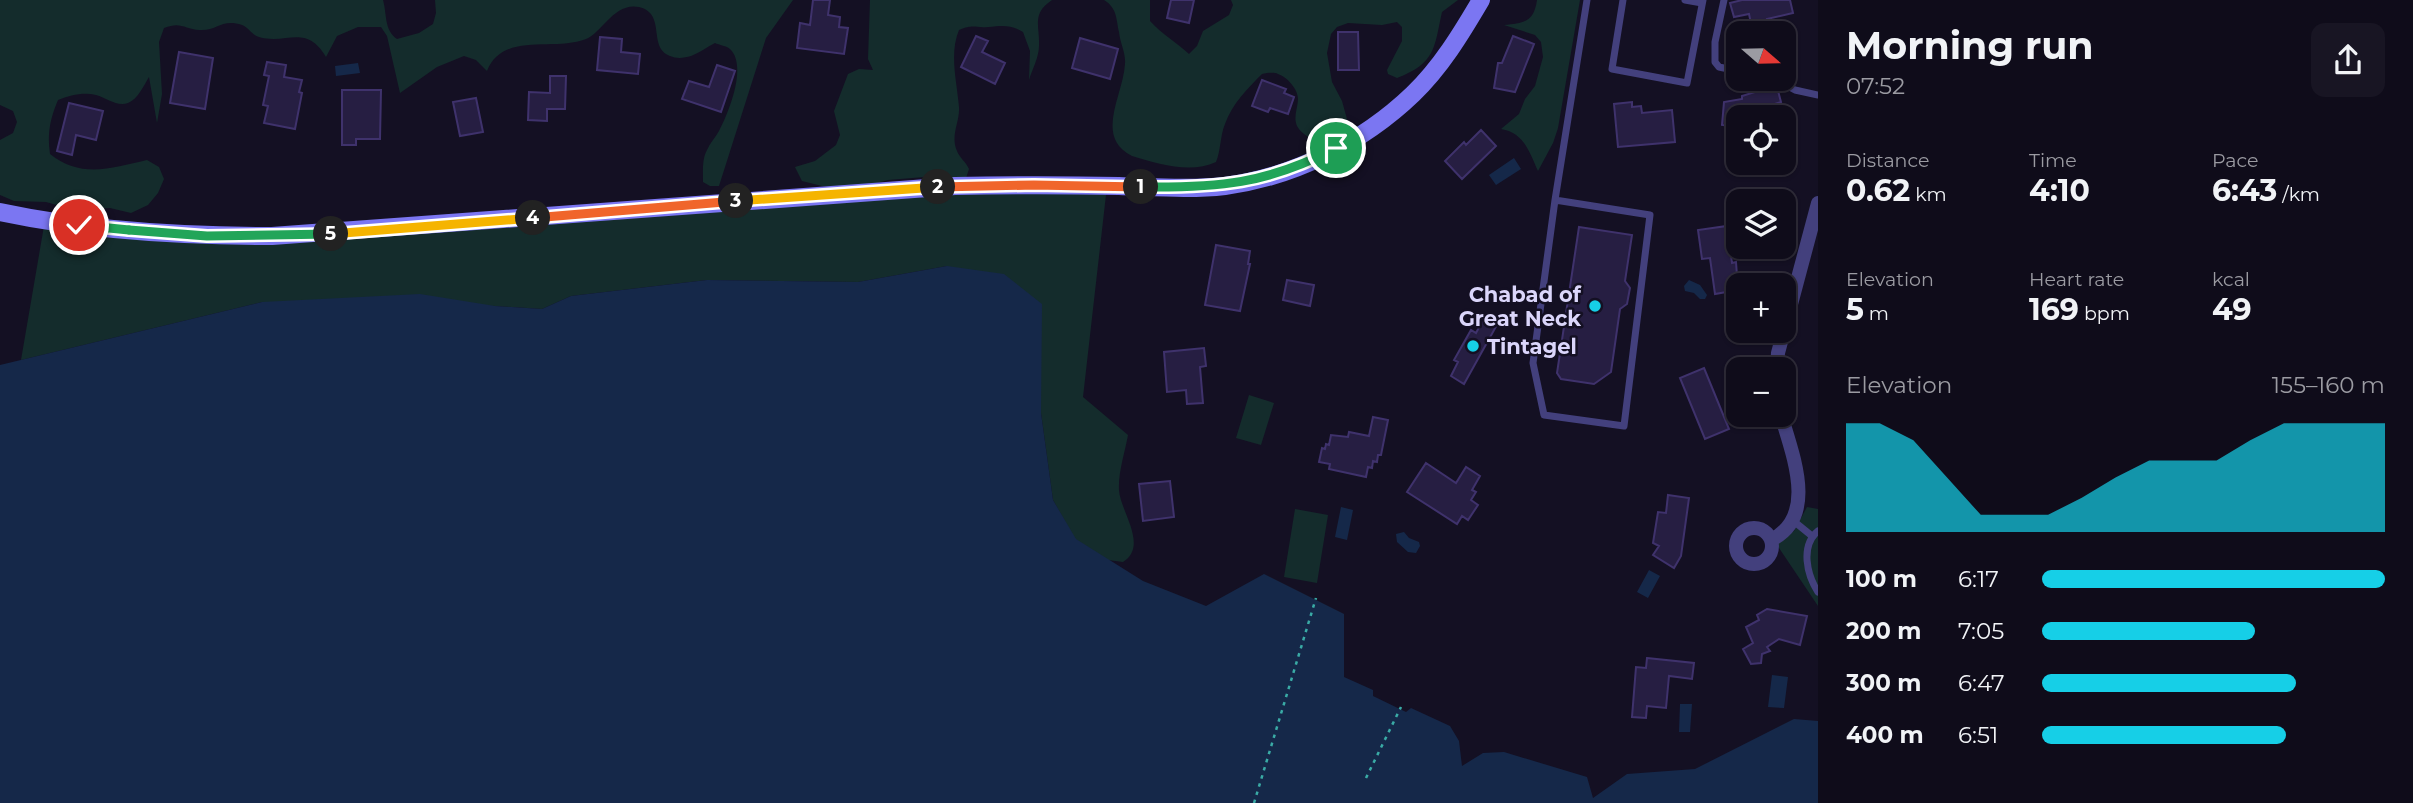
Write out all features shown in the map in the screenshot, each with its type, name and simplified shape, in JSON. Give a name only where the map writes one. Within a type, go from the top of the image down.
[{"type":"main road","points":[[0,212],[79,225],[176,234],[272,236],[955,186],[1226,186],[1262,178],[1311,161],[1356,138],[1414,93],[1458,39],[1481,0]]},
{"type":"street","points":[[1778,357],[1818,203]]},
{"type":"street","points":[[1771,540],[1796,523],[1805,500],[1805,480],[1786,427]]},
{"type":"lane","points":[[1555,200],[1650,215],[1624,426],[1544,415],[1533,363],[1555,200],[1587,0]]},
{"type":"lane","points":[[1623,0],[1612,69],[1687,83],[1703,1],[1685,0]]},
{"type":"lane","points":[[1724,0],[1715,42],[1715,62],[1719,67],[1726,68]]},
{"type":"lane","points":[[1796,90],[1818,95]]},
{"type":"lane","points":[[1796,523],[1815,534],[1806,566],[1818,592]]},
{"type":"path","points":[[1254,803],[1316,598]]},
{"type":"path","points":[[1366,778],[1401,707]]},
{"type":"green space","points":[[0,0],[383,0],[388,26],[397,39],[419,33],[433,24],[435,0],[793,0],[766,38],[719,186],[710,186],[703,182],[704,161],[735,90],[735,57],[729,48],[715,43],[691,56],[670,56],[659,46],[652,16],[639,7],[622,9],[615,13],[586,39],[530,45],[505,51],[494,59],[487,71],[476,60],[464,56],[437,67],[400,93],[387,36],[381,27],[358,27],[337,36],[326,57],[319,47],[303,38],[259,37],[235,23],[206,30],[170,26],[164,28],[159,42],[162,94],[157,123],[149,77],[138,95],[128,103],[116,103],[87,94],[58,100],[51,120],[50,154],[73,167],[97,169],[147,160],[159,167],[164,179],[158,193],[148,205],[131,213],[110,208],[74,210],[46,202],[14,201],[0,195],[0,140],[13,133],[17,122],[13,111],[0,105]]},
{"type":"green space","points":[[870,0],[1052,0],[1039,15],[1039,50],[1029,80],[1030,51],[1023,32],[1006,26],[959,30],[954,49],[959,107],[955,145],[969,169],[966,178],[958,182],[937,176],[888,180],[866,186],[822,186],[802,181],[795,167],[815,161],[836,145],[840,135],[834,111],[848,74],[859,69],[873,70],[868,59]]},
{"type":"green space","points":[[1104,0],[1150,0],[1150,21],[1189,54],[1197,46],[1203,31],[1229,15],[1233,5],[1231,0],[1458,0],[1442,12],[1435,45],[1426,60],[1397,78],[1388,74],[1387,70],[1402,41],[1402,27],[1397,22],[1382,25],[1348,23],[1337,27],[1331,34],[1327,53],[1332,82],[1342,101],[1347,119],[1345,134],[1337,141],[1325,144],[1302,133],[1296,123],[1298,95],[1294,87],[1275,73],[1262,74],[1228,117],[1216,162],[1206,166],[1185,167],[1163,165],[1132,156],[1121,148],[1115,138],[1114,115],[1125,60],[1115,14]]},
{"type":"green space","points":[[1537,0],[1580,0],[1558,128],[1538,171],[1520,139],[1501,129],[1519,114],[1525,99],[1535,86],[1543,57],[1541,42],[1535,35],[1504,25],[1531,17]]},
{"type":"green space","points":[[1107,186],[1083,397],[1128,435],[1119,490],[1131,528],[1133,547],[1123,562],[1108,560],[1075,539],[1053,500],[1041,413],[947,266],[858,282],[707,280],[571,296],[542,309],[262,302],[21,360],[45,220],[199,236],[798,196]]},
{"type":"green space","points":[[1249,395],[1274,403],[1261,445],[1236,438]]},
{"type":"green space","points":[[1807,507],[1818,509],[1818,606],[1775,542],[1794,531]]},
{"type":"green space","points":[[1295,509],[1328,515],[1317,583],[1284,577]]},
{"type":"water","points":[[358,63],[360,73],[336,76],[335,66]]},
{"type":"water","points":[[1514,158],[1521,169],[1496,185],[1489,175]]},
{"type":"water","points":[[947,266],[1004,274],[1042,304],[1041,413],[1053,500],[1076,539],[1143,581],[1206,606],[1264,574],[1344,614],[1344,677],[1373,690],[1373,696],[1406,712],[1411,708],[1450,726],[1459,741],[1462,766],[1483,753],[1504,752],[1587,777],[1593,798],[1627,774],[1695,769],[1794,719],[1818,721],[1818,803],[0,803],[0,365],[262,302],[420,294],[495,306],[542,309],[571,296],[707,280],[858,282]]},
{"type":"water","points":[[1689,280],[1700,285],[1707,295],[1705,299],[1685,291],[1684,286]]},
{"type":"water","points":[[1341,507],[1353,510],[1347,540],[1335,537]]},
{"type":"water","points":[[1404,532],[1409,538],[1419,542],[1416,553],[1408,552],[1397,542],[1396,534]]},
{"type":"water","points":[[1649,570],[1660,576],[1648,598],[1637,592]]},
{"type":"water","points":[[1772,675],[1788,677],[1784,708],[1768,707]]},
{"type":"water","points":[[1680,704],[1692,704],[1690,732],[1679,732]]},
{"type":"building","points":[[813,0],[830,0],[828,15],[840,17],[839,27],[848,28],[844,54],[797,48],[800,23],[810,25]]},
{"type":"building","points":[[1171,0],[1194,0],[1189,23],[1167,18]]},
{"type":"building","points":[[1742,0],[1790,0],[1793,13],[1767,21],[1750,21],[1749,14],[1734,17],[1730,3]]},
{"type":"building","points":[[1338,32],[1358,32],[1359,70],[1338,70]]},
{"type":"building","points":[[976,36],[988,41],[982,52],[1005,63],[995,84],[961,67]]},
{"type":"building","points":[[1513,36],[1534,44],[1515,92],[1494,88],[1498,63],[1502,63]]},
{"type":"building","points":[[600,37],[622,39],[621,52],[640,54],[638,74],[597,70]]},
{"type":"building","points":[[1080,38],[1118,49],[1110,79],[1072,68]]},
{"type":"building","points":[[179,52],[213,58],[205,109],[170,103]]},
{"type":"building","points":[[267,62],[286,65],[284,77],[302,80],[295,129],[264,123],[268,106],[263,105],[269,76],[264,75]]},
{"type":"building","points":[[717,65],[735,71],[721,112],[682,99],[689,81],[709,87]]},
{"type":"building","points":[[550,76],[566,76],[565,109],[547,109],[547,121],[528,120],[529,92],[550,93]]},
{"type":"building","points":[[1262,80],[1286,89],[1284,93],[1294,97],[1288,114],[1270,108],[1268,112],[1252,106]]},
{"type":"building","points":[[342,90],[381,90],[380,139],[356,139],[356,145],[342,145]]},
{"type":"building","points":[[1758,91],[1778,91],[1781,102],[1772,105],[1726,105],[1726,126],[1722,125],[1724,102],[1742,99],[1742,96]]},
{"type":"building","points":[[476,98],[483,132],[460,136],[453,102]]},
{"type":"building","points":[[1632,102],[1632,107],[1641,106],[1642,113],[1672,110],[1675,142],[1618,147],[1614,104]]},
{"type":"building","points":[[69,103],[103,111],[96,140],[76,135],[72,155],[57,151]]},
{"type":"building","points":[[1481,130],[1496,146],[1462,179],[1445,161]]},
{"type":"building","points":[[1726,226],[1726,259],[1731,259],[1732,263],[1736,262],[1737,273],[1726,273],[1726,292],[1715,294],[1710,258],[1702,259],[1698,230]]},
{"type":"building","name":"Chabad of Great Neck","points":[[1579,227],[1632,235],[1625,281],[1630,288],[1627,304],[1620,309],[1611,372],[1594,384],[1561,379],[1557,373]]},
{"type":"building","points":[[1216,245],[1250,251],[1250,264],[1240,311],[1205,305]]},
{"type":"building","points":[[1287,280],[1314,285],[1310,306],[1283,300]]},
{"type":"building","name":"Tintagel","points":[[1485,316],[1498,323],[1464,384],[1451,376],[1458,362],[1454,360],[1471,330],[1476,333]]},
{"type":"building","points":[[1204,348],[1206,366],[1200,367],[1203,403],[1187,404],[1186,390],[1167,392],[1164,352]]},
{"type":"building","points":[[1704,368],[1729,429],[1705,439],[1680,378]]},
{"type":"building","points":[[1373,417],[1388,420],[1381,455],[1378,455],[1377,462],[1373,461],[1372,468],[1368,467],[1366,477],[1329,469],[1330,464],[1319,462],[1322,448],[1325,449],[1326,444],[1329,445],[1331,435],[1348,437],[1349,432],[1369,436]]},
{"type":"building","points":[[1426,463],[1456,483],[1466,467],[1480,476],[1472,490],[1476,492],[1471,500],[1478,505],[1468,520],[1462,516],[1457,524],[1407,492]]},
{"type":"building","points":[[1170,481],[1174,517],[1143,521],[1139,484]]},
{"type":"building","points":[[1668,495],[1689,498],[1681,556],[1674,568],[1653,555],[1659,546],[1653,543],[1658,512],[1666,513]]},
{"type":"building","points":[[1767,609],[1807,616],[1800,645],[1779,639],[1767,647],[1770,651],[1762,654],[1761,663],[1751,664],[1743,649],[1753,643],[1746,627],[1759,620],[1757,615]]},
{"type":"building","points":[[1647,658],[1694,663],[1692,679],[1669,676],[1666,708],[1647,706],[1646,718],[1632,717],[1636,667],[1646,668]]},
{"type":"place","name":"Chabad of Great Neck","points":[[1595,306]]},
{"type":"place","name":"Tintagel","points":[[1473,346]]},
{"type":"route","points":[[79,225],[207,236],[272,236],[425,227],[798,196],[955,186],[1196,188],[1226,186],[1262,178],[1311,161],[1336,148]]}]
